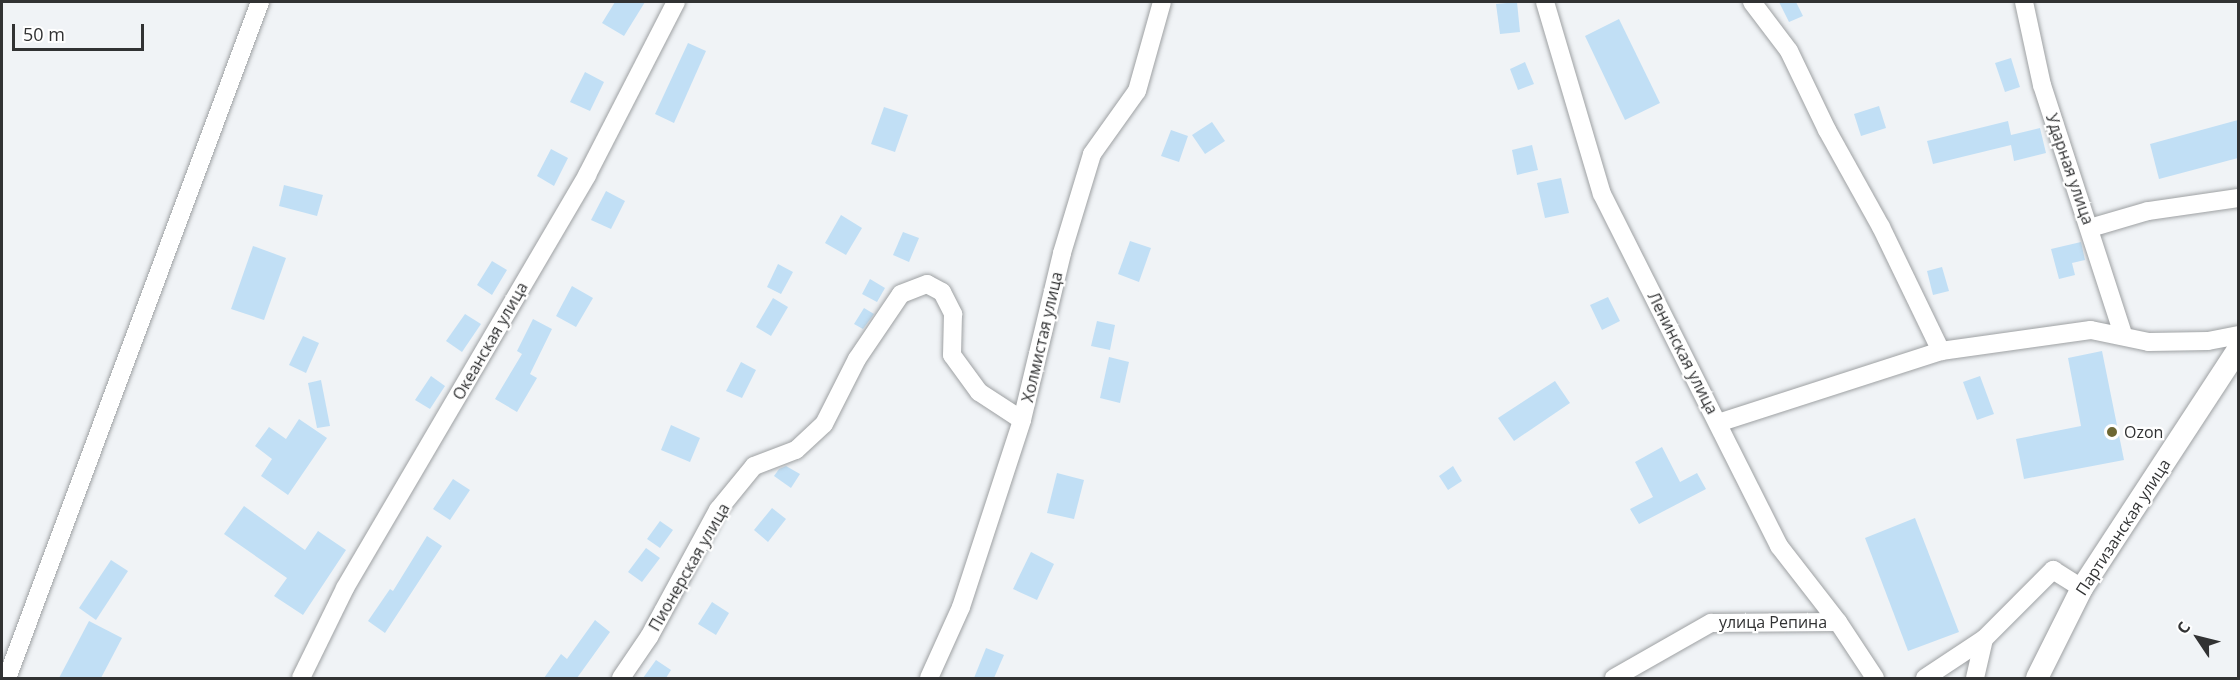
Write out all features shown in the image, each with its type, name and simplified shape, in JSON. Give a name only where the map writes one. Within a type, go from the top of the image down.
[{"type":"main road","name":"Партизанская улица","points":[[2037,678],[2082,588],[2238,350]]},
{"type":"street","points":[[7,678],[260,2]]},
{"type":"street","name":"Океанская улица","points":[[301,678],[345,588],[587,175],[676,2]]},
{"type":"street","name":"Холмистая улица","points":[[929,678],[961,607],[1022,420],[1062,253],[1092,154],[1137,91],[1162,2]]},
{"type":"street","name":"Ленинская улица","points":[[1545,2],[1602,194],[1779,546],[1838,622],[1875,678]]},
{"type":"street","points":[[1752,2],[1789,51],[1827,130],[1881,227],[1941,351]]},
{"type":"street","name":"Ударная улица","points":[[2024,2],[2042,85],[2123,335]]},
{"type":"street","points":[[2090,228],[2148,211],[2238,198]]},
{"type":"street","name":"Пионерская улица","points":[[621,678],[649,637],[718,510],[754,466],[796,450],[824,424],[857,359],[901,294],[927,284],[942,292],[953,314],[952,355],[979,392],[1022,420]]},
{"type":"street","points":[[1718,423],[1941,351],[2091,330],[2149,342],[2208,341],[2238,335]]},
{"type":"street","points":[[1925,678],[1984,639],[2053,570],[2082,588]]},
{"type":"street","name":"улица Репина","points":[[1614,678],[1711,623],[1838,622]]},
{"type":"street","points":[[1975,678],[1984,639]]},
{"type":"building","points":[[615,2],[645,2],[624,36],[602,23]]},
{"type":"building","points":[[1517,2],[1520,32],[1500,34],[1496,4]]},
{"type":"building","points":[[1779,2],[1796,2],[1803,16],[1789,22]]},
{"type":"building","points":[[1619,19],[1660,103],[1625,120],[1585,36]]},
{"type":"building","points":[[688,43],[706,51],[674,123],[655,114]]},
{"type":"building","points":[[2011,58],[2020,87],[2005,92],[1995,63]]},
{"type":"building","points":[[1525,62],[1534,84],[1518,90],[1510,69]]},
{"type":"building","points":[[585,72],[604,82],[590,111],[570,102]]},
{"type":"building","points":[[1879,106],[1886,128],[1861,136],[1854,114]]},
{"type":"building","points":[[884,107],[908,115],[895,152],[871,144]]},
{"type":"building","points":[[2238,120],[2238,158],[2159,179],[2150,144]]},
{"type":"building","points":[[2008,121],[2011,135],[2040,128],[2046,153],[2014,161],[2011,145],[1933,164],[1927,141]]},
{"type":"building","points":[[1212,122],[1225,141],[1205,154],[1192,135]]},
{"type":"building","points":[[1171,130],[1188,136],[1179,162],[1161,156]]},
{"type":"building","points":[[1532,145],[1538,170],[1517,175],[1512,150]]},
{"type":"building","points":[[551,149],[568,158],[554,186],[537,176]]},
{"type":"building","points":[[1561,178],[1569,213],[1545,218],[1537,183]]},
{"type":"building","points":[[284,185],[323,195],[317,216],[279,206]]},
{"type":"building","points":[[606,191],[625,201],[611,229],[591,220]]},
{"type":"building","points":[[841,215],[862,228],[846,255],[825,243]]},
{"type":"building","points":[[903,232],[919,238],[909,262],[893,255]]},
{"type":"building","points":[[1130,241],[1151,248],[1139,282],[1118,274]]},
{"type":"building","points":[[2081,242],[2085,260],[2072,263],[2075,275],[2059,279],[2051,249]]},
{"type":"building","points":[[253,246],[286,258],[264,320],[231,309]]},
{"type":"building","points":[[492,261],[507,270],[492,295],[477,285]]},
{"type":"building","points":[[778,264],[793,272],[781,294],[767,287]]},
{"type":"building","points":[[1942,267],[1949,291],[1933,295],[1927,271]]},
{"type":"building","points":[[870,279],[885,288],[877,302],[862,294]]},
{"type":"building","points":[[572,286],[593,298],[576,327],[556,316]]},
{"type":"building","points":[[1608,297],[1620,321],[1602,330],[1590,305]]},
{"type":"building","points":[[773,298],[788,307],[771,336],[756,327]]},
{"type":"building","points":[[864,308],[874,314],[863,329],[854,324]]},
{"type":"building","points":[[465,314],[481,324],[462,352],[446,341]]},
{"type":"building","points":[[533,319],[552,329],[530,374],[537,378],[517,412],[495,399],[522,354],[517,351]]},
{"type":"building","points":[[1097,321],[1115,325],[1110,350],[1091,346]]},
{"type":"building","points":[[303,336],[319,343],[306,373],[289,365]]},
{"type":"building","points":[[2102,351],[2124,460],[2024,479],[2016,439],[2081,426],[2068,358]]},
{"type":"building","points":[[1109,357],[1129,362],[1120,403],[1100,398]]},
{"type":"building","points":[[741,362],[756,370],[742,398],[726,391]]},
{"type":"building","points":[[431,376],[445,386],[430,409],[415,400]]},
{"type":"building","points":[[1980,376],[1994,414],[1977,420],[1963,382]]},
{"type":"building","points":[[321,380],[330,426],[317,428],[308,383]]},
{"type":"building","points":[[1555,381],[1570,403],[1514,441],[1498,418]]},
{"type":"building","points":[[299,419],[327,438],[288,495],[261,476],[272,459],[255,446],[269,427],[286,439]]},
{"type":"building","points":[[671,425],[700,438],[690,462],[661,450]]},
{"type":"building","points":[[1662,447],[1680,482],[1697,473],[1706,489],[1639,524],[1630,509],[1653,497],[1635,462]]},
{"type":"building","points":[[786,466],[800,474],[791,488],[774,476],[779,469]]},
{"type":"building","points":[[1453,466],[1462,481],[1448,490],[1439,476]]},
{"type":"building","points":[[1057,473],[1084,480],[1074,519],[1047,513]]},
{"type":"building","points":[[453,479],[470,490],[450,520],[433,509]]},
{"type":"building","points":[[244,506],[305,550],[318,531],[346,550],[303,615],[274,596],[287,578],[224,534]]},
{"type":"building","points":[[772,508],[786,519],[768,542],[754,530]]},
{"type":"building","points":[[1915,518],[1959,632],[1908,651],[1865,538]]},
{"type":"building","points":[[660,521],[673,530],[660,548],[647,539]]},
{"type":"building","points":[[427,536],[442,546],[385,633],[368,621],[390,589],[393,591]]},
{"type":"building","points":[[646,548],[660,558],[642,582],[628,572]]},
{"type":"building","points":[[1031,552],[1054,564],[1037,600],[1013,589]]},
{"type":"building","points":[[111,560],[128,571],[96,620],[79,608]]},
{"type":"building","points":[[712,602],[729,613],[716,635],[698,624]]},
{"type":"building","points":[[595,620],[610,632],[577,678],[544,678],[561,654],[567,659]]},
{"type":"building","points":[[89,621],[122,638],[101,678],[59,678]]},
{"type":"building","points":[[986,648],[1004,655],[994,678],[974,678]]},
{"type":"building","points":[[656,660],[671,670],[666,678],[643,678]]},
{"type":"place","name":"Ozon","points":[[2112,432]]}]
